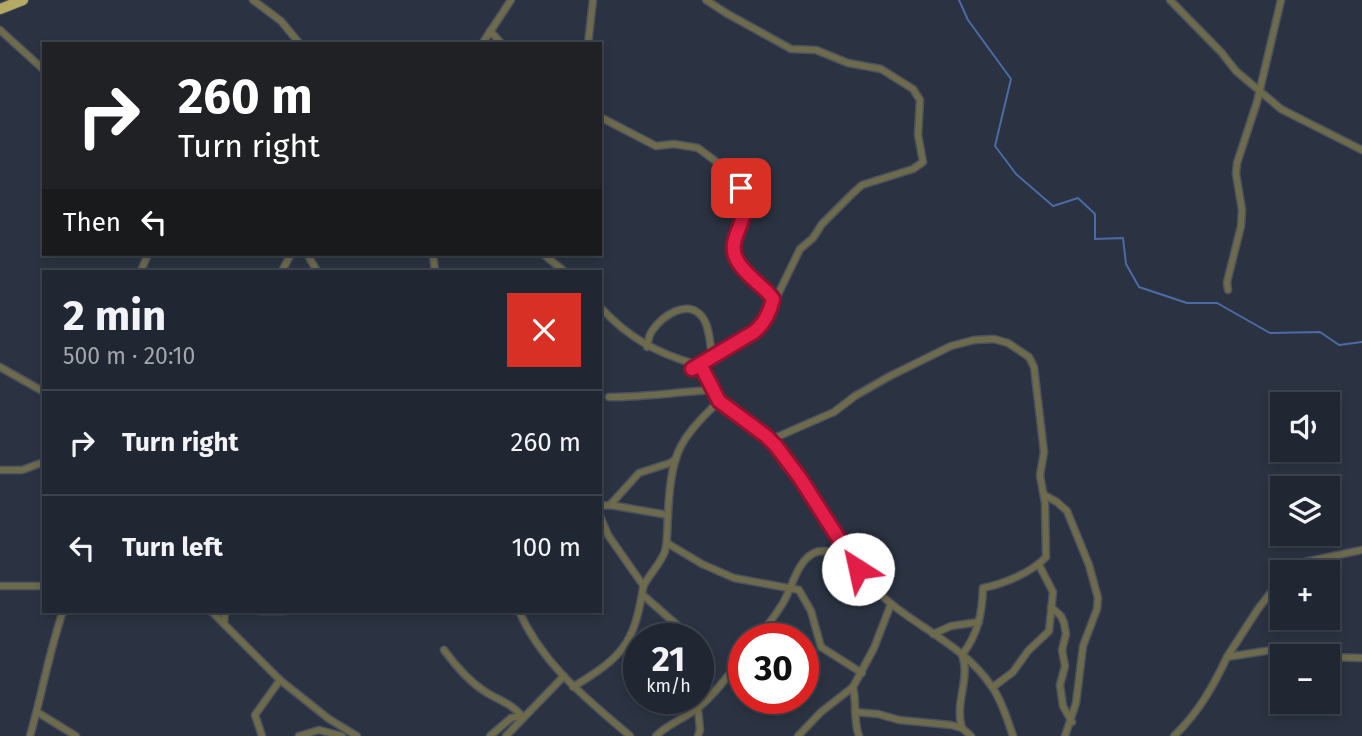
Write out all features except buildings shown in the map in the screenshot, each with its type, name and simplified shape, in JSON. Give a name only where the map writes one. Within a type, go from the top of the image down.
[{"type":"highway","points":[[0,9],[23,0]]},
{"type":"street","points":[[253,0],[281,21],[298,42]]},
{"type":"street","points":[[483,42],[511,0]]},
{"type":"street","points":[[588,42],[593,0]]},
{"type":"street","points":[[692,369],[758,329],[800,249],[842,203],[862,185],[922,165],[923,161],[918,135],[920,100],[913,89],[886,71],[874,67],[848,64],[822,52],[791,49],[706,0]]},
{"type":"street","points":[[1170,0],[1259,92],[1293,117],[1362,150]]},
{"type":"street","points":[[1228,289],[1227,282],[1241,226],[1237,163],[1274,37],[1281,0]]},
{"type":"street","points":[[0,30],[42,68]]},
{"type":"street","points":[[490,31],[500,42]]},
{"type":"street","points":[[602,118],[656,146],[674,144],[698,148],[726,169],[746,199],[742,223],[733,244],[734,255],[739,264],[773,299],[771,308]]},
{"type":"street","points":[[545,256],[560,270]]},
{"type":"street","points":[[647,347],[652,330],[682,308],[695,312],[704,320],[712,356]]},
{"type":"street","points":[[602,309],[647,347],[694,364],[692,369]]},
{"type":"street","points":[[770,440],[834,412],[855,396],[933,354],[963,343],[994,339],[1018,348],[1033,363],[1044,452],[1040,475],[1044,495],[1046,555],[1038,565],[1007,581],[992,587],[983,587],[979,622],[974,638],[962,655],[964,671],[958,711],[962,727],[971,736]]},
{"type":"street","points":[[692,369],[699,366],[702,368],[719,401],[770,440],[800,478],[848,555],[869,583],[891,604],[962,655],[993,687],[1013,736]]},
{"type":"street","points":[[0,367],[42,391]]},
{"type":"street","points":[[609,397],[712,390]]},
{"type":"street","points":[[643,585],[660,562],[667,543],[676,459],[686,439],[719,401]]},
{"type":"street","points":[[610,505],[639,473],[676,459]]},
{"type":"street","points":[[0,470],[22,470],[42,463]]},
{"type":"street","points":[[1044,495],[1058,502],[1067,511],[1089,565],[1098,598],[1097,609],[1083,646],[1072,722],[1065,736]]},
{"type":"street","points":[[602,506],[668,515]]},
{"type":"street","points":[[573,687],[606,667],[632,637],[644,596],[643,585],[608,535],[602,521]]},
{"type":"street","points":[[667,543],[702,564],[734,578],[791,587],[801,592],[809,605],[821,647],[862,673]]},
{"type":"street","points":[[1314,560],[1362,550]]},
{"type":"street","points":[[768,623],[781,607],[802,565],[812,554],[824,551],[848,555]]},
{"type":"street","points":[[993,687],[1013,672],[1028,651],[1047,634],[1053,592],[1038,565]]},
{"type":"street","points":[[0,586],[42,586]]},
{"type":"street","points":[[1174,736],[1188,723],[1207,696],[1227,657],[1270,594]]},
{"type":"street","points":[[644,596],[675,623]]},
{"type":"street","points":[[798,736],[821,712],[853,687],[862,673],[891,604]]},
{"type":"street","points":[[1051,607],[1064,623],[1066,634],[1062,650],[1065,666],[1061,682],[1062,699],[1065,713],[1072,722]]},
{"type":"street","points":[[30,736],[61,613]]},
{"type":"street","points":[[213,613],[280,680],[329,719],[357,736]]},
{"type":"street","points":[[224,624],[225,613]]},
{"type":"street","points":[[520,613],[543,654],[573,687],[630,736]]},
{"type":"street","points":[[933,634],[951,626],[979,622]]},
{"type":"street","points":[[444,650],[471,681],[509,703],[523,716]]},
{"type":"street","points":[[1227,657],[1270,650]]},
{"type":"street","points":[[1340,657],[1362,658]]},
{"type":"street","points":[[506,736],[564,676]]},
{"type":"street","points":[[714,692],[728,676]]},
{"type":"street","points":[[262,736],[255,715],[280,680]]},
{"type":"street","points":[[853,687],[859,736]]},
{"type":"street","points":[[37,712],[76,736]]},
{"type":"street","points":[[855,712],[962,727]]},
{"type":"street","points":[[656,736],[688,714]]},
{"type":"street","points":[[698,714],[698,736]]},
{"type":"street","points":[[491,736],[509,719],[523,716]]},
{"type":"street","points":[[299,736],[319,730],[342,736],[348,730]]},
{"type":"waterway","points":[[959,0],[968,20],[1011,79],[995,146],[1016,174],[1053,206],[1078,198],[1095,214],[1095,239],[1123,238],[1126,264],[1139,287],[1187,303],[1217,303],[1270,333],[1320,332],[1339,345],[1362,342]]},
{"type":"route","points":[[741,188],[746,196],[746,203],[740,230],[733,244],[734,255],[739,264],[773,299],[771,308],[758,329],[692,369],[699,366],[702,368],[719,401],[776,446],[800,478],[858,569]]}]
